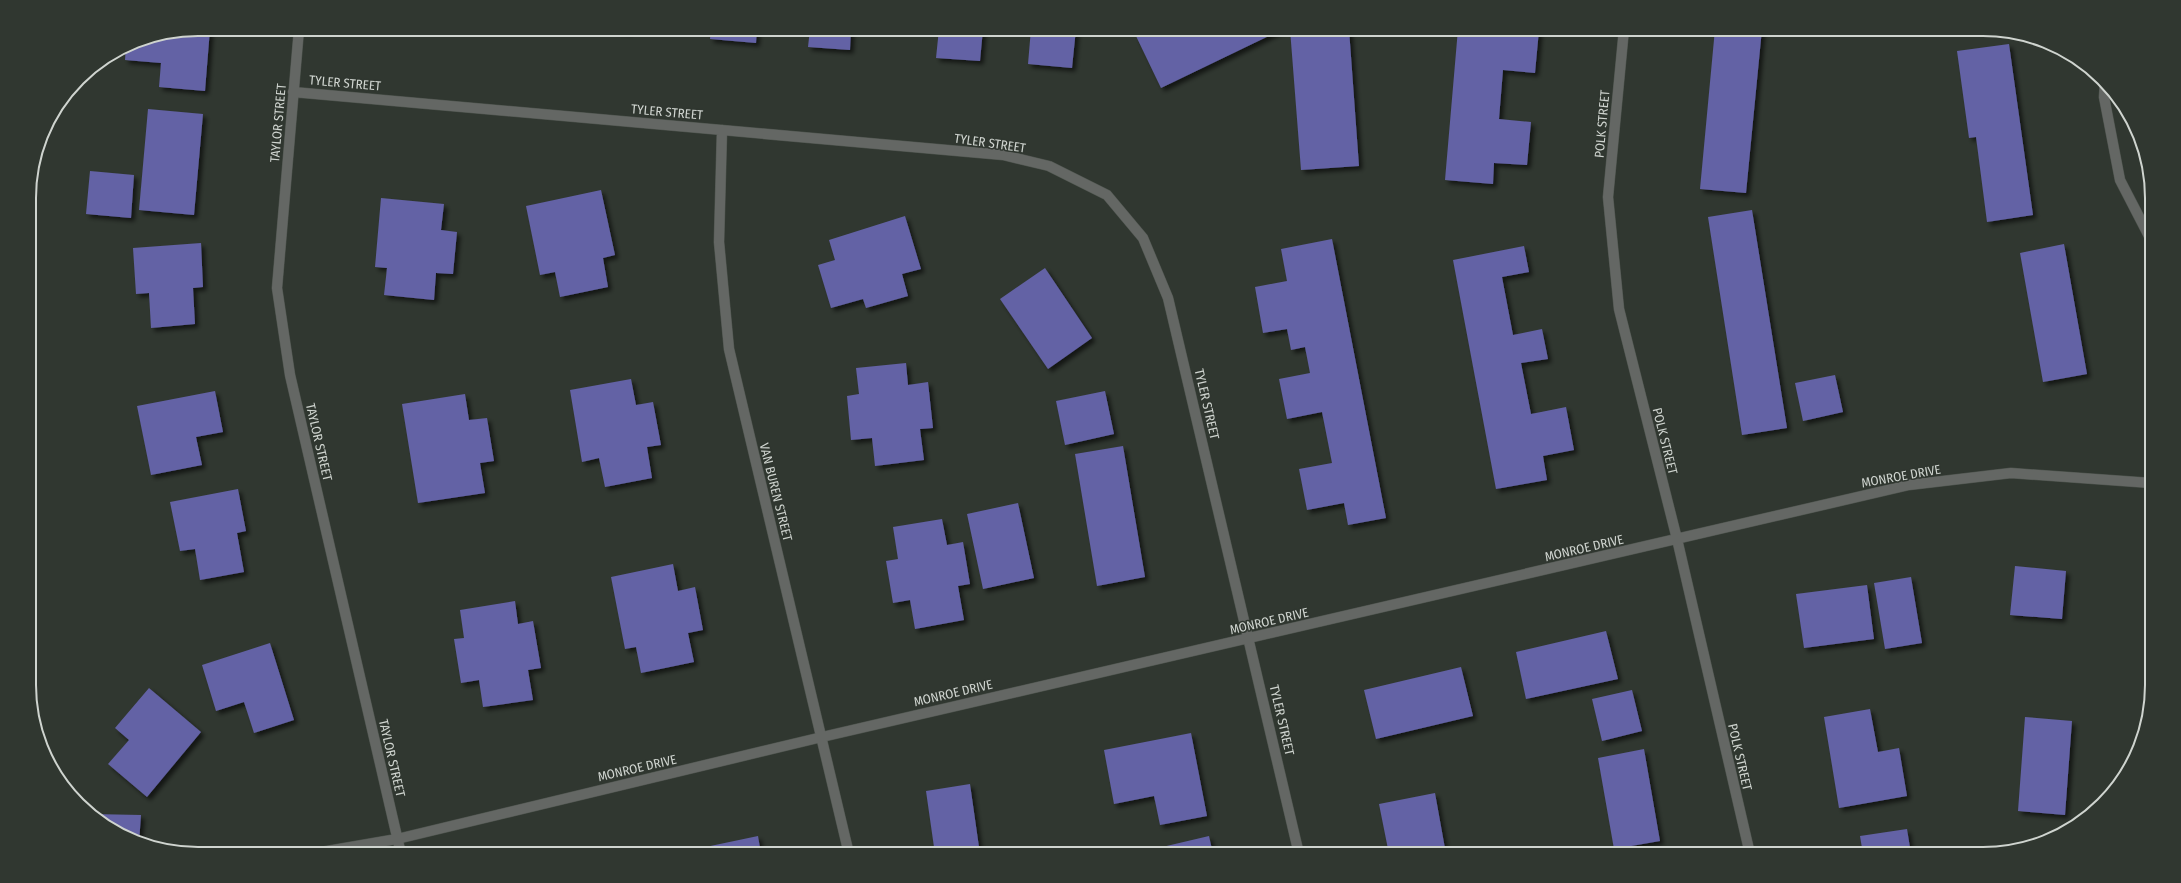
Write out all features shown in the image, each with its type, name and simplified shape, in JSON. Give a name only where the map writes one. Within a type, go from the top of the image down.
[{"type":"street","name":"TAYLOR STREET","points":[[298,36],[277,288],[290,375],[399,847]]},
{"type":"street","name":"POLK STREET","points":[[1623,36],[1608,196],[1619,309],[1677,540],[1748,847]]},
{"type":"street","points":[[2104,91],[2104,97],[2120,180],[2145,228]]},
{"type":"street","name":"TYLER STREET","points":[[293,92],[1003,155],[1050,166],[1107,195],[1143,238],[1168,298],[1250,639],[1297,847]]},
{"type":"street","name":"VAN BUREN STREET","points":[[722,130],[719,242],[729,349],[847,847]]},
{"type":"street","name":"MONROE DRIVE","points":[[351,847],[397,839],[822,737],[1909,485],[2011,473],[2145,483]]},
{"type":"building","points":[[209,36],[205,91],[159,87],[161,63],[125,60],[125,53],[136,48],[156,42],[177,37]]},
{"type":"building","points":[[710,36],[756,36],[756,43],[710,39]]},
{"type":"building","points":[[809,36],[851,36],[850,50],[808,47]]},
{"type":"building","points":[[938,36],[982,36],[980,61],[936,58]]},
{"type":"building","points":[[1030,36],[1075,36],[1072,68],[1028,64]]},
{"type":"building","points":[[1136,36],[1269,36],[1161,88]]},
{"type":"building","points":[[1291,36],[1350,36],[1359,166],[1301,170]]},
{"type":"building","points":[[1457,36],[1538,36],[1535,73],[1503,70],[1499,119],[1531,122],[1527,165],[1494,163],[1493,184],[1445,180]]},
{"type":"building","points":[[1714,36],[1761,36],[1746,193],[1700,189]]},
{"type":"building","points":[[2009,44],[2033,215],[1987,222],[1976,137],[1969,138],[1957,51]]},
{"type":"building","points":[[148,109],[203,114],[194,215],[139,210]]},
{"type":"building","points":[[90,171],[134,175],[131,218],[86,214]]},
{"type":"building","points":[[601,190],[615,255],[603,258],[608,287],[560,297],[555,272],[540,275],[526,206]]},
{"type":"building","points":[[381,198],[444,204],[441,230],[457,232],[453,274],[436,273],[434,300],[384,295],[387,268],[375,267]]},
{"type":"building","points":[[1752,210],[1787,428],[1742,435],[1708,217]]},
{"type":"building","points":[[905,216],[921,269],[902,274],[908,296],[866,308],[863,299],[831,308],[818,265],[835,260],[829,240]]},
{"type":"building","points":[[1332,239],[1386,518],[1348,525],[1344,503],[1307,510],[1299,469],[1332,463],[1322,412],[1287,419],[1279,379],[1310,373],[1305,347],[1291,350],[1287,329],[1263,333],[1255,287],[1287,281],[1281,249]]},
{"type":"building","points":[[201,243],[203,287],[193,288],[195,324],[151,328],[149,293],[136,294],[133,248]]},
{"type":"building","points":[[2064,244],[2087,374],[2043,382],[2020,253]]},
{"type":"building","points":[[1524,246],[1529,272],[1502,277],[1513,335],[1542,329],[1548,359],[1521,363],[1531,414],[1566,407],[1574,450],[1543,456],[1547,480],[1496,489],[1453,260]]},
{"type":"building","points":[[1045,268],[1092,338],[1048,369],[1000,299]]},
{"type":"building","points":[[906,363],[908,385],[928,382],[933,428],[920,429],[924,460],[875,466],[872,438],[851,440],[847,396],[859,394],[856,368]]},
{"type":"building","points":[[1835,375],[1843,412],[1803,421],[1795,383]]},
{"type":"building","points":[[631,379],[636,405],[653,402],[661,445],[647,447],[652,478],[605,487],[599,458],[582,462],[570,390]]},
{"type":"building","points":[[215,391],[223,432],[196,437],[202,465],[151,475],[137,406]]},
{"type":"building","points":[[1105,391],[1114,434],[1065,445],[1056,401]]},
{"type":"building","points":[[465,394],[469,420],[487,418],[494,461],[480,463],[485,493],[418,503],[402,404]]},
{"type":"building","points":[[1123,446],[1145,577],[1097,586],[1075,454]]},
{"type":"building","points":[[238,489],[246,531],[237,533],[244,572],[200,580],[195,549],[180,551],[170,502]]},
{"type":"building","points":[[1018,503],[1034,578],[983,589],[967,514]]},
{"type":"building","points":[[942,519],[947,545],[963,542],[970,584],[958,586],[964,620],[915,629],[910,600],[893,603],[886,561],[898,559],[893,527]]},
{"type":"building","points":[[673,564],[678,591],[695,587],[703,630],[688,633],[694,662],[641,673],[636,647],[625,649],[611,577]]},
{"type":"building","points":[[2015,566],[2066,571],[2062,619],[2010,615]]},
{"type":"building","points":[[1911,577],[1922,643],[1885,649],[1874,583]]},
{"type":"building","points":[[1867,585],[1874,639],[1804,648],[1796,594]]},
{"type":"building","points":[[515,601],[518,624],[533,621],[541,668],[528,670],[533,700],[483,707],[479,680],[461,683],[454,639],[464,638],[460,610]]},
{"type":"building","points":[[1606,631],[1618,679],[1526,699],[1516,652]]},
{"type":"building","points":[[270,643],[294,720],[254,733],[244,702],[216,711],[202,665]]},
{"type":"building","points":[[1461,667],[1473,716],[1376,739],[1364,690]]},
{"type":"building","points":[[149,688],[201,732],[147,797],[108,764],[129,740],[115,728]]},
{"type":"building","points":[[1632,690],[1642,731],[1602,741],[1592,699]]},
{"type":"building","points":[[1870,709],[1878,752],[1899,748],[1907,796],[1839,808],[1824,717]]},
{"type":"building","points":[[2025,717],[2072,721],[2065,815],[2018,811]]},
{"type":"building","points":[[1191,733],[1207,816],[1160,825],[1154,796],[1114,804],[1104,750]]},
{"type":"building","points":[[1644,749],[1660,841],[1626,847],[1614,847],[1598,758]]},
{"type":"building","points":[[970,784],[979,847],[934,847],[926,791]]},
{"type":"building","points":[[1435,793],[1445,847],[1388,847],[1379,804]]},
{"type":"building","points":[[101,814],[141,815],[139,836],[108,820]]},
{"type":"building","points":[[1907,829],[1910,847],[1862,847],[1860,836]]},
{"type":"building","points":[[758,836],[760,847],[706,847]]},
{"type":"building","points":[[1209,836],[1211,847],[1162,847]]}]
